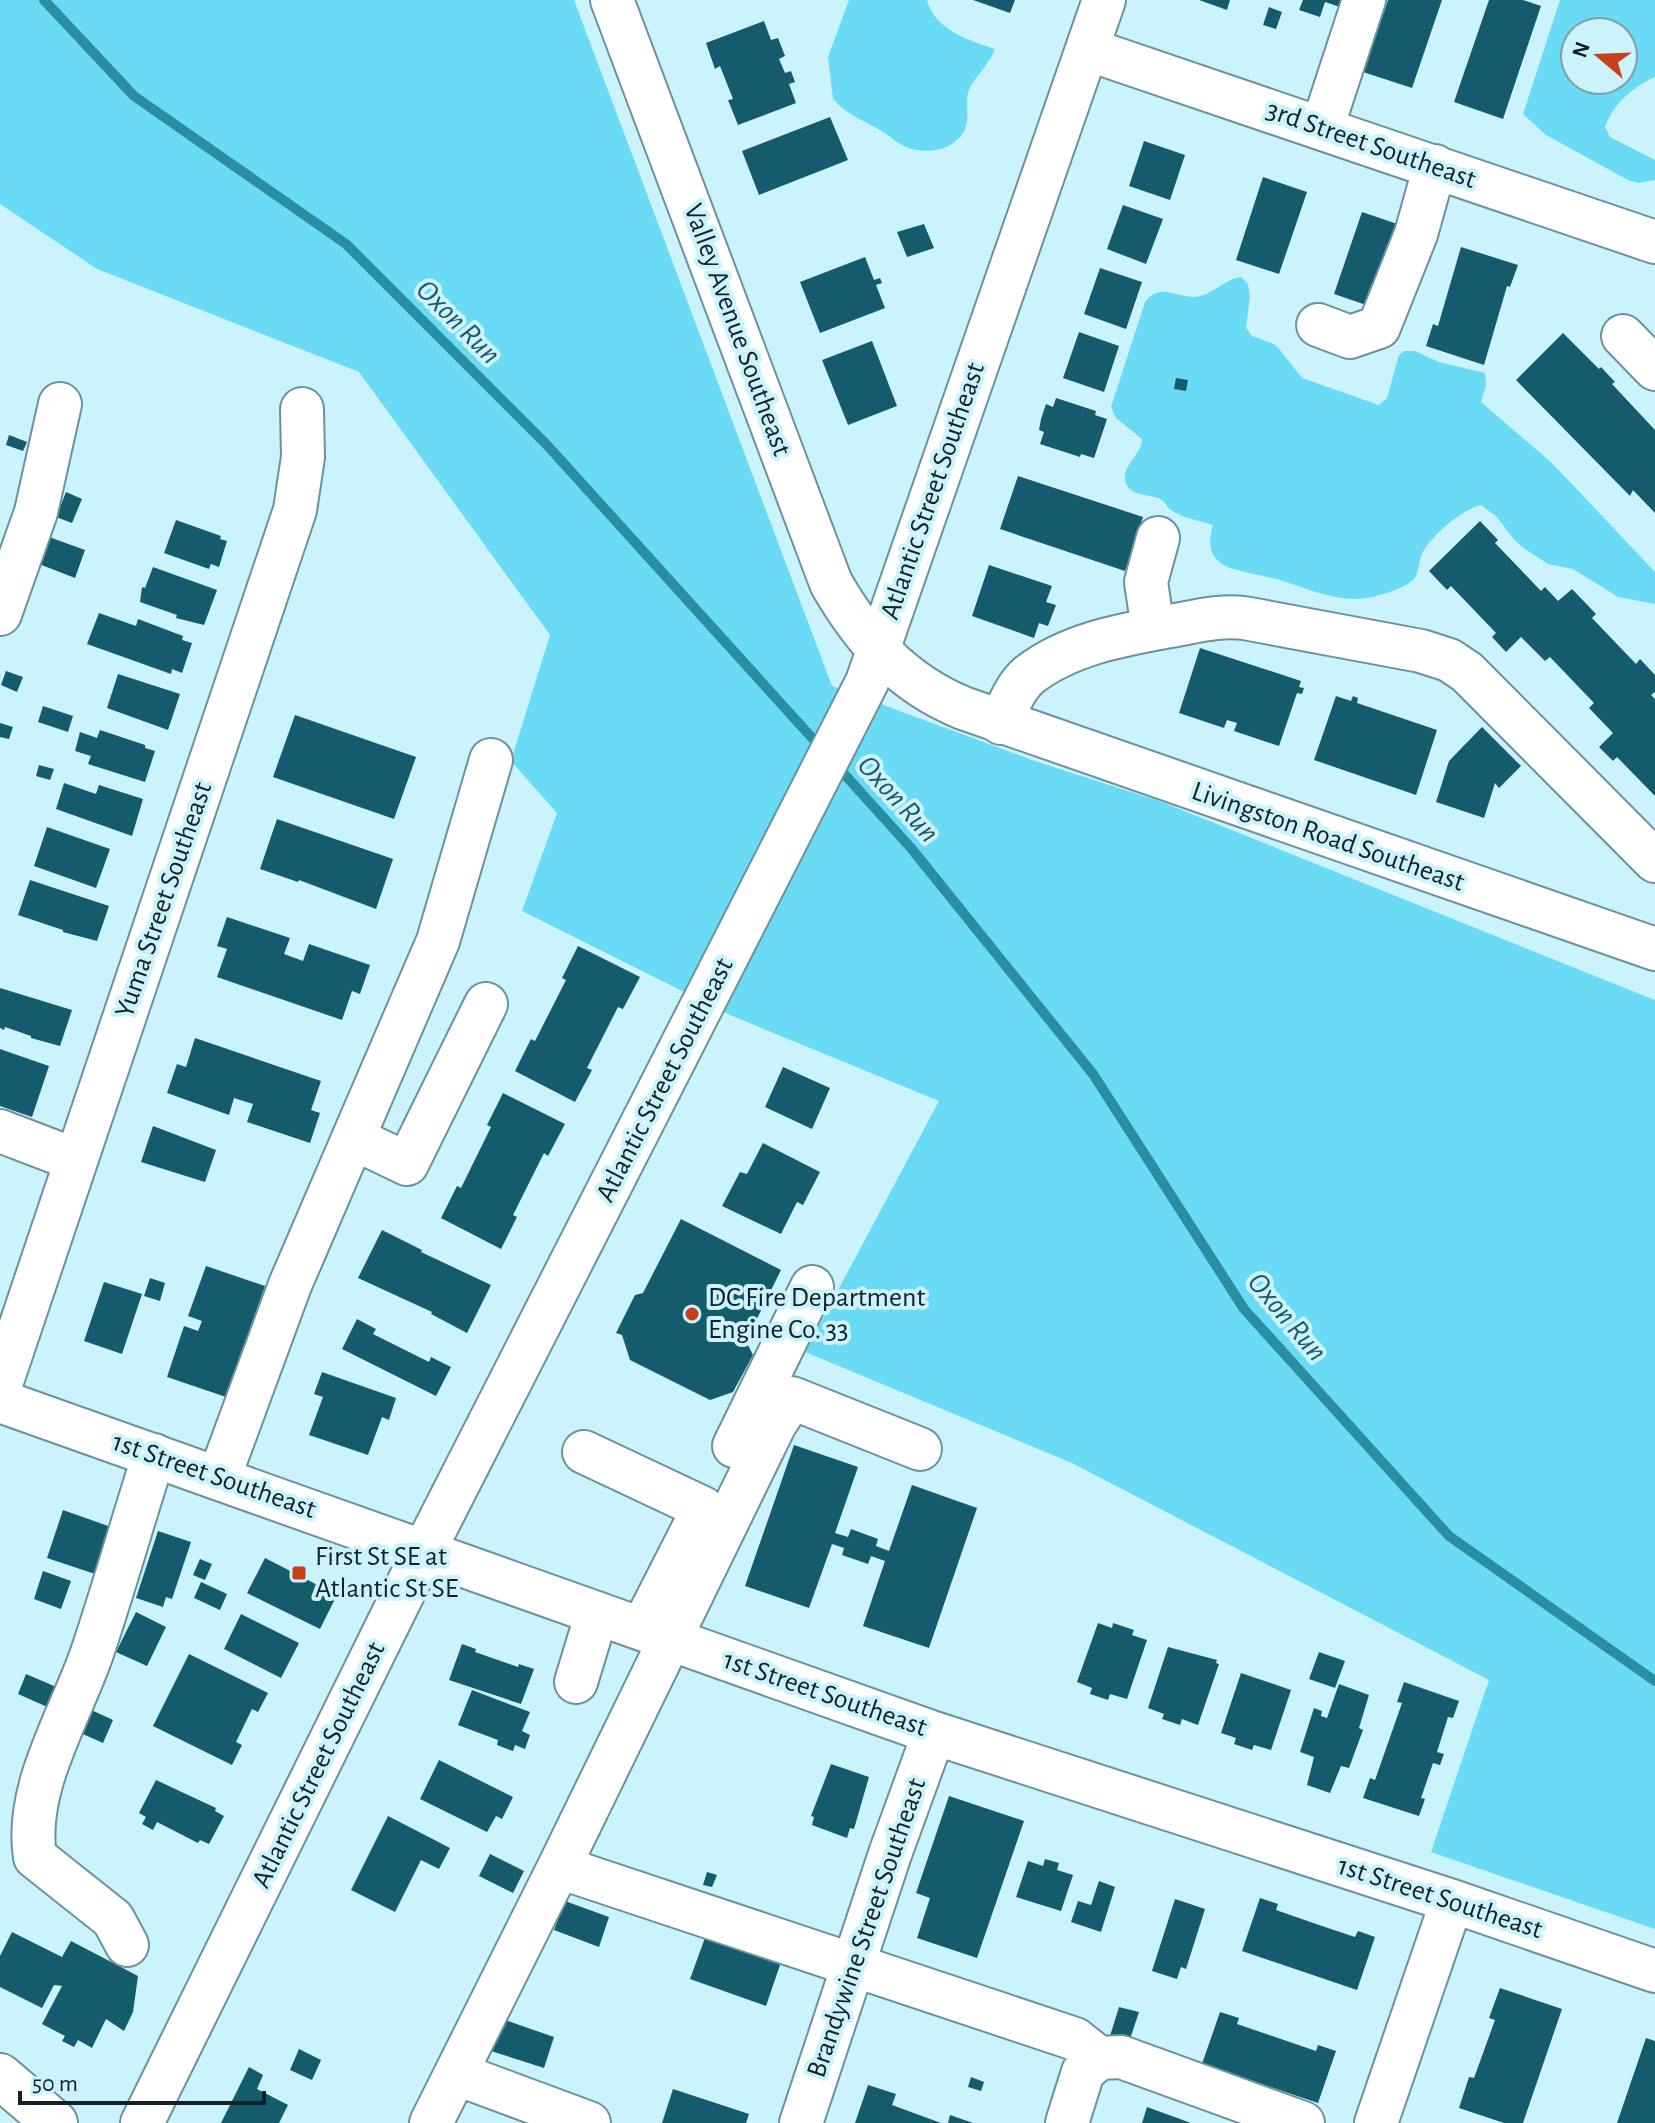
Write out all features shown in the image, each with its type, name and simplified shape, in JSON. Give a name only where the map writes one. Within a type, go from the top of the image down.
[{"type":"main road","points":[[0,2076],[43,2120]]},
{"type":"street","name":"Valley Avenue Southeast","points":[[612,0],[831,583],[858,627],[878,651]]},
{"type":"street","name":"Atlantic Street Southeast","points":[[142,2123],[424,1551],[861,692],[878,651],[1104,0]]},
{"type":"street","points":[[1322,128],[1364,0]]},
{"type":"street","name":"3rd Street Southeast","points":[[1087,49],[1655,242]]},
{"type":"street","points":[[1318,325],[1350,337],[1379,327],[1416,234],[1435,166]]},
{"type":"street","points":[[1623,336],[1655,369]]},
{"type":"street","points":[[0,614],[36,512],[60,404]]},
{"type":"street","name":"Yuma Street Southeast","points":[[0,1387],[295,510],[303,457],[302,409]]},
{"type":"street","points":[[1153,629],[1146,582],[1158,538]]},
{"type":"street","points":[[1001,723],[1017,689],[1028,676],[1086,646],[1153,629],[1231,616],[1421,651],[1449,660],[1467,672],[1655,861]]},
{"type":"street","name":"Livingston Road Southeast","points":[[878,651],[926,691],[1001,723],[1655,949]]},
{"type":"street","points":[[219,1478],[290,1285],[438,941],[491,760]]},
{"type":"street","points":[[353,1138],[407,1164],[486,1004]]},
{"type":"street","points":[[0,1131],[76,1160]]},
{"type":"street","points":[[431,2123],[559,1867],[657,1634],[703,1508],[812,1287]]},
{"type":"street","points":[[657,1634],[792,1398],[920,1449]]},
{"type":"street","name":"1st Street Southeast","points":[[0,1401],[934,1733],[1452,1901],[1655,1971]]},
{"type":"street","points":[[584,1452],[703,1508]]},
{"type":"street","points":[[127,1945],[113,1919],[35,1857],[32,1837],[42,1776],[91,1654],[154,1455]]},
{"type":"street","points":[[576,1682],[597,1613]]},
{"type":"street","name":"Brandywine Street Southeast","points":[[801,2123],[890,1854],[934,1733]]},
{"type":"street","points":[[559,1867],[1075,2039],[1099,2058]]},
{"type":"street","points":[[1376,2123],[1452,1901]]},
{"type":"street","points":[[1067,2123],[1083,2072],[1099,2058],[1121,2057],[1303,2123]]},
{"type":"street","points":[[457,2074],[589,2123]]},
{"type":"shaded area","points":[[0,0],[574,0],[832,686],[1032,760],[1162,802],[1655,1000],[1655,1929],[1431,1852],[1489,1680],[1072,1463],[805,1352],[939,1101],[730,1015],[522,911],[557,813],[511,761],[550,635],[359,372],[97,269],[0,204]]},
{"type":"shaded area","points":[[849,0],[927,0],[937,19],[945,26],[995,49],[969,90],[967,122],[957,140],[934,150],[909,148],[850,114],[833,99],[828,57]]},
{"type":"shaded area","points":[[1560,0],[1655,0],[1655,77],[1639,86],[1639,16],[1559,16],[1559,96],[1626,96],[1613,111],[1605,127],[1610,137],[1655,160],[1655,180],[1639,183],[1628,180],[1546,135],[1523,114]]},
{"type":"shaded area","points":[[1241,277],[1248,284],[1250,296],[1246,328],[1252,336],[1274,344],[1302,378],[1379,405],[1387,398],[1399,355],[1404,351],[1415,351],[1439,362],[1485,373],[1486,385],[1481,402],[1552,463],[1655,572],[1655,604],[1618,597],[1573,569],[1548,564],[1522,547],[1497,517],[1481,505],[1457,517],[1435,536],[1422,554],[1416,576],[1410,583],[1370,597],[1347,599],[1327,595],[1222,564],[1211,548],[1213,525],[1180,515],[1162,500],[1130,490],[1127,486],[1125,475],[1142,439],[1116,418],[1111,407],[1145,302],[1151,296],[1167,292],[1200,296]]},
{"type":"building","points":[[973,0],[1015,0],[1010,13]]},
{"type":"building","points":[[1199,0],[1230,0],[1227,10]]},
{"type":"building","points":[[1303,0],[1349,0],[1346,9],[1325,2],[1320,17],[1299,10]]},
{"type":"building","points":[[1388,0],[1442,0],[1412,88],[1363,72]]},
{"type":"building","points":[[1489,0],[1523,0],[1541,6],[1503,119],[1454,102]]},
{"type":"building","points":[[1269,7],[1282,12],[1276,29],[1263,25]]},
{"type":"building","points":[[764,21],[771,40],[778,38],[785,56],[779,59],[785,73],[791,71],[795,82],[789,84],[796,103],[738,125],[728,100],[733,99],[720,66],[715,69],[706,43]]},
{"type":"building","points":[[830,117],[848,160],[759,195],[742,151]]},
{"type":"building","points":[[1144,141],[1185,155],[1170,200],[1129,186]]},
{"type":"building","points":[[1263,177],[1307,192],[1279,274],[1236,260]]},
{"type":"building","points":[[1123,205],[1163,219],[1146,264],[1107,249]]},
{"type":"building","points":[[1362,212],[1406,227],[1378,309],[1334,294]]},
{"type":"building","points":[[924,224],[934,248],[907,257],[897,232]]},
{"type":"building","points":[[1461,247],[1518,265],[1510,287],[1507,286],[1484,365],[1426,346],[1433,324],[1438,326]]},
{"type":"building","points":[[865,257],[874,280],[880,278],[882,283],[876,285],[885,308],[820,333],[800,282]]},
{"type":"building","points":[[1100,268],[1142,282],[1126,329],[1084,314]]},
{"type":"building","points":[[1079,332],[1119,346],[1104,392],[1063,378]]},
{"type":"building","points":[[1563,333],[1599,369],[1601,367],[1615,382],[1612,384],[1655,430],[1655,513],[1633,490],[1630,496],[1516,380]]},
{"type":"building","points":[[872,341],[897,406],[848,425],[822,360]]},
{"type":"building","points":[[1176,378],[1188,380],[1186,391],[1174,389]]},
{"type":"building","points":[[1056,398],[1096,411],[1095,415],[1107,419],[1094,458],[1081,454],[1080,457],[1040,444],[1044,432],[1039,430],[1046,404],[1053,407]]},
{"type":"building","points":[[9,435],[27,442],[23,451],[6,445]]},
{"type":"building","points":[[1018,476],[1143,517],[1125,571],[1000,529]]},
{"type":"building","points":[[66,492],[82,499],[72,523],[56,517]]},
{"type":"building","points":[[176,520],[227,541],[219,567],[211,564],[209,569],[164,553]]},
{"type":"building","points":[[1480,521],[1498,540],[1495,543],[1541,591],[1545,587],[1558,601],[1572,589],[1596,614],[1592,618],[1636,664],[1640,659],[1655,675],[1655,692],[1651,695],[1655,699],[1655,796],[1617,757],[1613,761],[1599,747],[1613,733],[1589,708],[1594,703],[1550,657],[1545,661],[1521,637],[1506,652],[1492,637],[1496,633],[1451,586],[1447,590],[1429,571]]},
{"type":"building","points":[[49,537],[85,550],[75,578],[39,564]]},
{"type":"building","points":[[989,565],[1052,586],[1046,602],[1056,605],[1048,626],[1039,623],[1034,638],[972,616]]},
{"type":"building","points":[[153,567],[217,590],[204,625],[176,618],[177,615],[140,602],[142,587],[145,588]]},
{"type":"building","points":[[99,613],[136,626],[138,619],[183,636],[182,640],[192,643],[182,673],[172,669],[171,674],[87,644]]},
{"type":"building","points":[[1200,648],[1301,681],[1299,687],[1304,688],[1302,694],[1297,693],[1279,746],[1234,731],[1237,723],[1227,720],[1224,728],[1179,713]]},
{"type":"building","points":[[6,671],[23,677],[17,692],[1,685]]},
{"type":"building","points":[[118,674],[180,694],[168,730],[107,708]]},
{"type":"building","points":[[1336,696],[1351,701],[1353,696],[1358,698],[1357,703],[1437,730],[1416,795],[1314,760]]},
{"type":"building","points":[[43,706],[73,716],[68,732],[38,722]]},
{"type":"building","points":[[295,715],[416,757],[394,819],[273,777]]},
{"type":"building","points":[[0,723],[13,727],[9,739],[0,737]]},
{"type":"building","points":[[1482,727],[1521,766],[1499,788],[1495,783],[1484,818],[1436,802],[1449,761]]},
{"type":"building","points":[[100,730],[155,751],[145,782],[88,764],[91,756],[75,751],[80,732],[97,738]]},
{"type":"building","points":[[39,765],[54,769],[50,780],[36,776]]},
{"type":"building","points":[[64,783],[96,794],[99,785],[143,799],[132,836],[56,809]]},
{"type":"building","points":[[277,819],[393,859],[376,909],[260,869]]},
{"type":"building","points":[[47,827],[110,849],[96,888],[34,866]]},
{"type":"building","points":[[30,880],[109,906],[97,941],[18,915]]},
{"type":"building","points":[[227,917],[290,938],[284,954],[303,961],[309,944],[370,965],[360,994],[352,991],[342,1020],[217,977],[227,949],[217,946]]},
{"type":"building","points":[[578,946],[640,977],[623,1009],[618,1007],[587,1068],[592,1070],[575,1102],[515,1071],[531,1039],[535,1041],[566,980],[562,978]]},
{"type":"building","points":[[0,988],[72,1010],[60,1046],[0,1028]]},
{"type":"building","points":[[195,1038],[321,1081],[311,1110],[320,1113],[310,1143],[247,1122],[253,1104],[234,1098],[229,1115],[167,1093],[177,1064],[186,1067]]},
{"type":"building","points":[[0,1049],[49,1066],[32,1117],[0,1106]]},
{"type":"building","points":[[783,1067],[830,1088],[812,1129],[765,1107]]},
{"type":"building","points":[[503,1093],[565,1124],[548,1156],[544,1153],[513,1215],[517,1217],[501,1249],[441,1218],[457,1186],[461,1188],[491,1127],[487,1125]]},
{"type":"building","points":[[153,1126],[216,1150],[205,1182],[141,1162]]},
{"type":"building","points":[[763,1143],[820,1172],[803,1205],[797,1202],[781,1234],[722,1206],[740,1172],[747,1174]]},
{"type":"building","name":"DC Fire Department Engine Co. 33","points":[[681,1219],[781,1270],[746,1341],[753,1355],[733,1392],[710,1400],[630,1360],[622,1335],[616,1333],[635,1295],[643,1293]]},
{"type":"building","points":[[382,1230],[491,1285],[467,1333],[432,1312],[358,1278]]},
{"type":"building","points":[[206,1266],[265,1286],[226,1397],[167,1377],[184,1326],[198,1331],[202,1321],[188,1316]]},
{"type":"building","points":[[150,1278],[165,1283],[160,1301],[144,1296]]},
{"type":"building","points":[[104,1282],[142,1294],[122,1354],[84,1341]]},
{"type":"building","points":[[357,1319],[376,1329],[373,1334],[429,1362],[431,1357],[451,1367],[436,1396],[342,1349]]},
{"type":"building","points":[[322,1372],[396,1398],[389,1420],[382,1417],[368,1455],[309,1435],[323,1397],[314,1394]]},
{"type":"building","points":[[794,1445],[858,1467],[835,1533],[848,1537],[851,1529],[878,1539],[876,1546],[889,1551],[912,1485],[977,1508],[929,1648],[863,1626],[885,1561],[871,1556],[868,1564],[842,1555],[844,1548],[832,1544],[809,1608],[745,1586]]},
{"type":"building","points":[[63,1510],[111,1527],[95,1574],[47,1558]]},
{"type":"building","points":[[158,1531],[191,1542],[172,1599],[166,1597],[163,1607],[136,1598]]},
{"type":"building","points":[[265,1558],[337,1595],[320,1629],[247,1593]]},
{"type":"building","points":[[200,1559],[212,1564],[205,1580],[193,1575]]},
{"type":"building","points":[[43,1571],[71,1581],[61,1609],[34,1599]]},
{"type":"building","points":[[201,1582],[227,1594],[220,1610],[194,1598]]},
{"type":"building","points":[[136,1612],[166,1627],[147,1666],[116,1652]]},
{"type":"building","points":[[241,1614],[299,1643],[281,1678],[224,1649]]},
{"type":"building","points":[[1098,1623],[1112,1628],[1113,1623],[1134,1630],[1132,1635],[1147,1640],[1127,1699],[1110,1694],[1108,1700],[1090,1694],[1092,1688],[1077,1682]]},
{"type":"building","points":[[462,1644],[476,1649],[475,1652],[518,1667],[519,1664],[534,1669],[521,1704],[449,1680]]},
{"type":"building","points":[[1168,1647],[1217,1660],[1219,1664],[1198,1725],[1182,1719],[1180,1725],[1162,1719],[1164,1714],[1148,1708]]},
{"type":"building","points":[[1319,1652],[1345,1661],[1335,1688],[1309,1679]]},
{"type":"building","points":[[189,1654],[268,1693],[258,1712],[252,1709],[236,1742],[242,1745],[232,1765],[153,1726]]},
{"type":"building","points":[[1241,1673],[1291,1690],[1271,1750],[1254,1745],[1252,1750],[1234,1744],[1236,1738],[1221,1733]]},
{"type":"building","points":[[26,1674],[61,1689],[52,1709],[18,1694]]},
{"type":"building","points":[[1404,1682],[1459,1701],[1453,1718],[1448,1717],[1437,1752],[1444,1754],[1440,1765],[1433,1763],[1421,1798],[1425,1799],[1419,1816],[1363,1798],[1370,1778],[1375,1780],[1402,1703],[1397,1702]]},
{"type":"building","points":[[1339,1684],[1369,1695],[1359,1728],[1363,1730],[1349,1768],[1341,1766],[1330,1793],[1307,1785],[1314,1757],[1300,1752],[1314,1708],[1322,1711],[1321,1716],[1327,1718]]},
{"type":"building","points":[[472,1690],[530,1712],[522,1731],[530,1735],[525,1749],[515,1745],[513,1751],[497,1745],[498,1740],[458,1725]]},
{"type":"building","points":[[87,1708],[113,1720],[103,1743],[76,1731]]},
{"type":"building","points":[[439,1760],[513,1797],[502,1819],[496,1816],[487,1832],[420,1799]]},
{"type":"building","points":[[831,1764],[869,1777],[854,1829],[850,1828],[847,1838],[812,1825],[814,1817],[811,1816]]},
{"type":"building","points":[[156,1780],[216,1808],[215,1811],[224,1816],[209,1844],[200,1840],[198,1843],[157,1822],[153,1830],[142,1824],[146,1817],[139,1813]]},
{"type":"building","points":[[949,1796],[1024,1821],[977,1958],[917,1938],[930,1898],[916,1893]]},
{"type":"building","points":[[388,1816],[450,1848],[439,1869],[421,1860],[395,1912],[351,1890]]},
{"type":"building","points":[[490,1854],[524,1871],[513,1893],[479,1876]]},
{"type":"building","points":[[1045,1859],[1059,1863],[1057,1870],[1073,1875],[1061,1911],[1016,1897],[1028,1861],[1043,1866]]},
{"type":"building","points":[[707,1872],[717,1875],[712,1887],[703,1885]]},
{"type":"building","points":[[1099,1881],[1115,1887],[1101,1932],[1071,1922],[1078,1901],[1091,1905]]},
{"type":"building","points":[[1260,1898],[1278,1904],[1276,1910],[1322,1926],[1355,1937],[1358,1931],[1375,1937],[1357,1990],[1242,1951]]},
{"type":"building","points":[[1175,1899],[1205,1909],[1186,1969],[1181,1967],[1177,1979],[1152,1971]]},
{"type":"building","points":[[565,1901],[609,1917],[599,1947],[554,1930]]},
{"type":"building","points":[[12,1932],[62,1957],[71,1941],[138,1976],[133,2012],[124,2031],[106,2019],[92,2048],[78,2040],[74,2047],[62,2041],[65,2036],[42,2024],[62,1986],[54,1985],[42,2008],[0,1987],[0,1956]]},
{"type":"building","points":[[706,1935],[781,1962],[766,2006],[690,1979]]},
{"type":"building","points":[[1500,1988],[1562,2009],[1523,2123],[1504,2123],[1459,2108],[1469,2077],[1474,2078],[1495,2020],[1489,2018]]},
{"type":"building","points":[[1119,2007],[1139,2012],[1129,2042],[1110,2036]]},
{"type":"building","points":[[1220,2012],[1239,2018],[1237,2024],[1316,2051],[1318,2045],[1336,2051],[1318,2103],[1202,2064]]},
{"type":"building","points":[[502,2019],[554,2037],[544,2068],[491,2051]]},
{"type":"building","points":[[1646,2038],[1655,2041],[1655,2123],[1617,2123]]},
{"type":"building","points":[[299,2049],[321,2060],[312,2080],[290,2070]]},
{"type":"building","points":[[249,2067],[263,2075],[257,2089],[288,2105],[279,2123],[221,2123]]},
{"type":"building","points":[[971,2077],[984,2082],[981,2091],[968,2087]]},
{"type":"building","points":[[868,2085],[896,2094],[892,2105],[941,2123],[855,2123]]},
{"type":"building","points":[[673,2089],[749,2114],[746,2123],[662,2123]]},
{"type":"building","points":[[1147,2107],[1191,2123],[1142,2123]]},
{"type":"building","points":[[950,2115],[973,2123],[948,2123]]},
{"type":"waterway","name":"Oxon Run","points":[[44,0],[134,96],[346,244],[547,445],[823,750]]},
{"type":"waterway","name":"Oxon Run","points":[[836,765],[911,848],[1093,1074],[1244,1309],[1449,1536],[1655,1681]]},
{"type":"place","name":"DC Fire Department Engine Co. 33","points":[[692,1314]]},
{"type":"place","name":"First St SE at Atlantic St SE","points":[[299,1573]]}]
